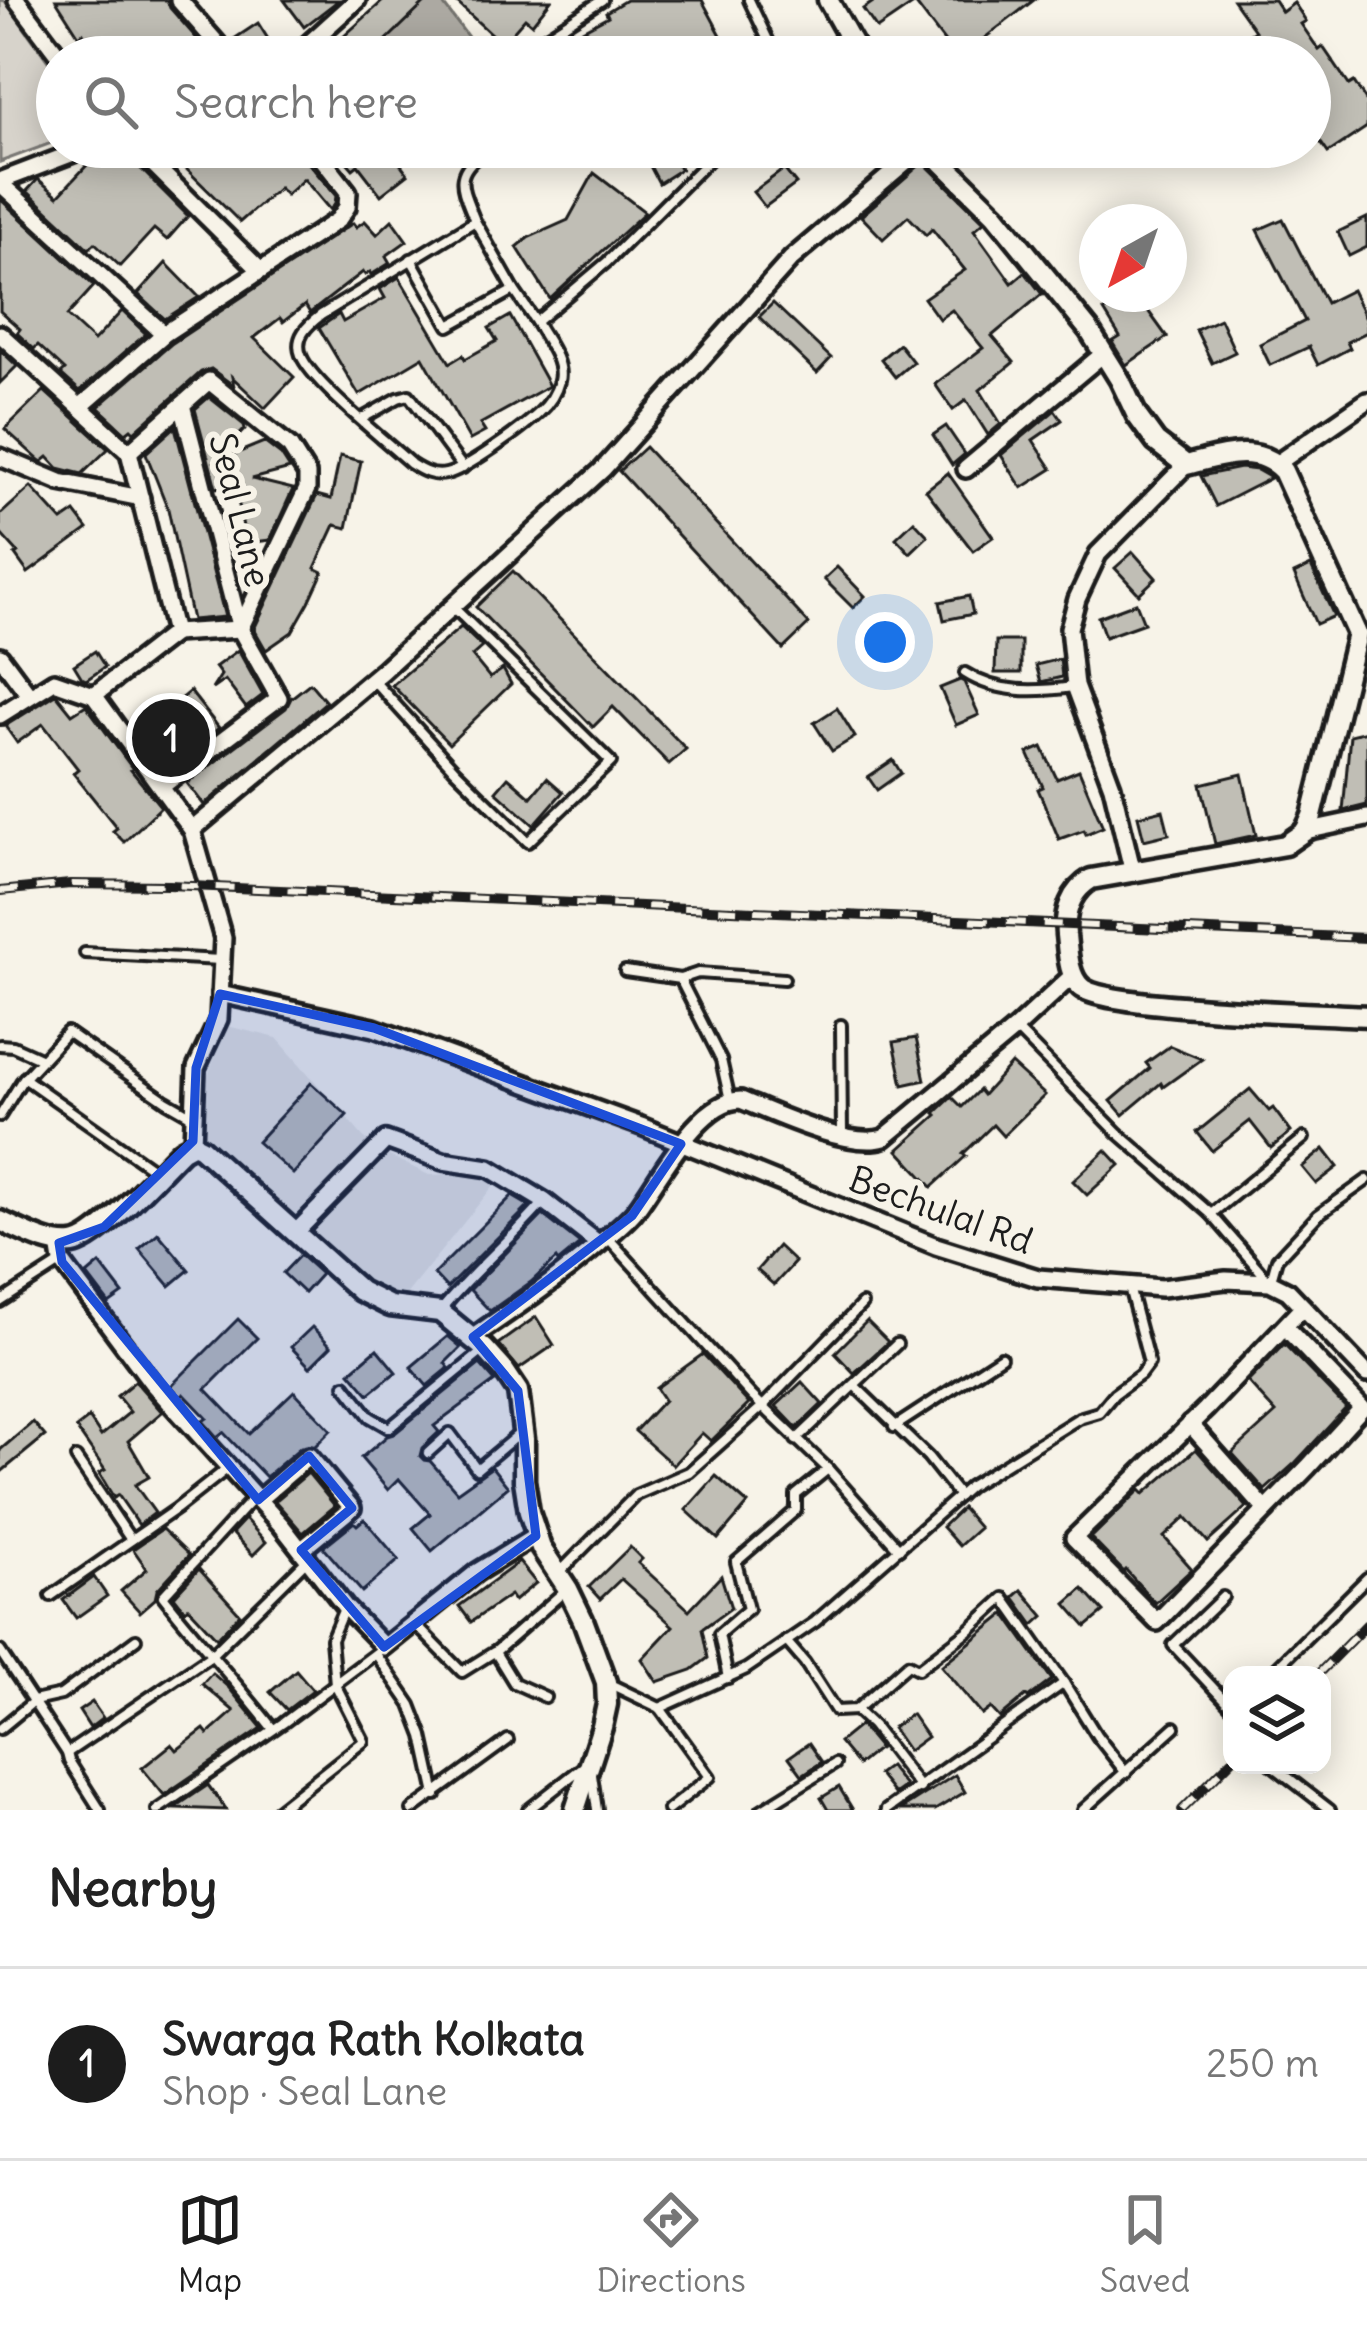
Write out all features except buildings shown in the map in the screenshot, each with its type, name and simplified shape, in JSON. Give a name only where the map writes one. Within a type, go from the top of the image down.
[{"type":"street","points":[[17,0],[44,36]]},
{"type":"street","points":[[178,0],[210,36]]},
{"type":"street","points":[[317,36],[357,0]]},
{"type":"street","points":[[828,0],[846,34]]},
{"type":"street","points":[[36,168],[0,182],[164,334]]},
{"type":"street","points":[[157,168],[260,270]]},
{"type":"street","points":[[80,407],[164,334],[338,220],[347,207],[348,192],[329,168]]},
{"type":"street","points":[[192,830],[373,680],[603,469],[790,260],[900,168]]},
{"type":"street","points":[[947,168],[995,214],[1089,330],[1137,416],[1156,442],[1186,465]]},
{"type":"street","points":[[0,334],[130,452],[174,633],[94,695]]},
{"type":"street","points":[[966,469],[1103,353]]},
{"type":"street","name":"Seal Lane","points":[[130,452],[209,381],[290,447],[308,474],[307,489],[240,629]]},
{"type":"street","points":[[1276,464],[1367,401]]},
{"type":"street","name":"Seal Lane","points":[[161,787],[279,698],[240,629],[182,405]]},
{"type":"street","points":[[1132,873],[1112,786],[1075,686],[1069,628],[1098,554],[1186,465],[1246,453],[1276,464],[1362,630],[1359,665],[1305,831]]},
{"type":"street","points":[[0,457],[60,482],[141,498]]},
{"type":"street","name":"Seal Lane","points":[[174,633],[240,629]]},
{"type":"street","points":[[0,656],[29,695]]},
{"type":"street","points":[[0,715],[54,681],[94,695],[192,830],[223,938],[219,1019],[196,1068],[193,1144]]},
{"type":"street","points":[[1367,818],[1305,831],[1285,845],[1091,879],[1070,902],[1066,927],[1072,976],[1080,987],[1100,997],[1367,1016]]},
{"type":"street","points":[[479,1343],[632,1216],[681,1144],[713,1109],[741,1100],[808,1128],[873,1142],[884,1138],[1072,976]]},
{"type":"street","name":"Bechulal Rd","points":[[220,994],[374,1028],[619,1118],[936,1246],[1038,1278],[1161,1288],[1226,1280],[1270,1282]]},
{"type":"street","points":[[295,1233],[386,1140],[442,1161],[489,1168],[603,1240]]},
{"type":"street","points":[[60,1253],[104,1227],[193,1144]]},
{"type":"street","points":[[193,1144],[360,1291],[390,1306],[440,1312],[479,1343],[518,1391],[524,1480],[536,1536],[583,1620],[606,1682],[607,1703],[575,1810]]},
{"type":"street","points":[[0,1220],[60,1253],[152,1383],[305,1555],[380,1650],[477,1572],[536,1536]]},
{"type":"street","points":[[1270,1282],[1288,1291],[1367,1374]]},
{"type":"street","points":[[1285,1327],[1362,1408],[1156,1622],[1074,1538],[1304,1307]]},
{"type":"street","points":[[1190,1424],[1266,1510]]},
{"type":"street","points":[[256,1498],[308,1456],[352,1508],[305,1555]]},
{"type":"lane","points":[[546,36],[602,0]]},
{"type":"lane","points":[[748,0],[766,36]]},
{"type":"lane","points":[[465,168],[460,184],[475,221],[560,366],[560,379],[540,412],[463,468],[440,476],[422,471],[314,376],[299,353],[300,338],[321,315],[475,221]]},
{"type":"lane","points":[[536,322],[607,262],[701,168]]},
{"type":"lane","points":[[411,259],[449,326],[514,290]]},
{"type":"lane","points":[[361,419],[409,395],[463,468]]},
{"type":"lane","points":[[373,680],[528,842],[611,762],[453,607]]},
{"type":"lane","points":[[965,673],[982,683],[1038,692],[1075,686]]},
{"type":"lane","points":[[85,953],[221,960]]},
{"type":"lane","points":[[625,971],[680,979],[698,973],[784,979]]},
{"type":"lane","points":[[680,979],[721,1060],[730,1100]]},
{"type":"lane","points":[[841,1024],[842,1135]]},
{"type":"lane","points":[[1015,1029],[1118,1133],[1211,1214],[1270,1282]]},
{"type":"lane","points":[[0,1116],[24,1078],[67,1032],[194,1117]]},
{"type":"lane","points":[[0,1045],[42,1059]]},
{"type":"lane","points":[[24,1078],[158,1173]]},
{"type":"lane","points":[[1211,1214],[1304,1138]]},
{"type":"lane","points":[[1270,1282],[1276,1258],[1318,1215],[1367,1180]]},
{"type":"lane","points":[[440,1312],[544,1202]]},
{"type":"lane","points":[[603,1240],[828,1469],[899,1549]]},
{"type":"lane","points":[[0,1302],[60,1253]]},
{"type":"lane","points":[[660,1708],[746,1669],[815,1622],[959,1496],[1031,1446],[1078,1418],[1099,1412],[1149,1363],[1129,1286]]},
{"type":"lane","points":[[414,1623],[462,1672],[495,1652],[636,1495],[689,1472],[764,1406],[862,1304]]},
{"type":"lane","points":[[345,1385],[370,1418],[389,1428],[479,1343]]},
{"type":"lane","points":[[796,1440],[897,1344]]},
{"type":"lane","points":[[894,1427],[1001,1357]]},
{"type":"lane","points":[[854,1385],[928,1457],[959,1496]]},
{"type":"lane","points":[[428,1453],[451,1433],[477,1468],[523,1430]]},
{"type":"lane","points":[[76,1458],[131,1540]]},
{"type":"lane","points":[[51,1596],[228,1468]]},
{"type":"lane","points":[[728,1678],[719,1634],[748,1609],[736,1562],[796,1510],[796,1495],[828,1469]]},
{"type":"lane","points":[[256,1498],[164,1596],[274,1729]]},
{"type":"lane","points":[[67,1753],[210,1656],[305,1555]]},
{"type":"lane","points":[[1278,1666],[1367,1578]]},
{"type":"lane","points":[[1223,1597],[1173,1645],[1223,1698]]},
{"type":"lane","points":[[786,1642],[806,1663],[836,1711],[856,1710],[908,1664],[918,1669],[1004,1598],[1126,1773]]},
{"type":"lane","points":[[277,1810],[364,1741],[334,1684],[331,1640],[345,1606]]},
{"type":"lane","points":[[0,1729],[34,1701],[61,1695],[136,1639]]},
{"type":"lane","points":[[158,1810],[380,1650],[423,1736],[436,1795]]},
{"type":"lane","points":[[0,1651],[100,1810]]},
{"type":"lane","points":[[495,1652],[514,1683],[544,1697]]},
{"type":"lane","points":[[606,1682],[660,1708],[710,1778],[668,1810]]},
{"type":"lane","points":[[886,1810],[1064,1683]]},
{"type":"lane","points":[[856,1710],[920,1788]]},
{"type":"lane","points":[[1083,1810],[1175,1726]]},
{"type":"lane","points":[[412,1810],[508,1740]]},
{"type":"lane","points":[[528,1810],[590,1762],[597,1810]]},
{"type":"lane","points":[[760,1810],[835,1764]]},
{"type":"lane","points":[[1284,1774],[1330,1810]]},
{"type":"highlighted area","points":[[220,994],[374,1028],[681,1144],[632,1216],[473,1337],[518,1391],[536,1536],[384,1647],[301,1550],[352,1508],[309,1456],[258,1500],[62,1262],[59,1243],[104,1227],[193,1141],[196,1068]]},
{"type":"shaded area","points":[[0,0],[36,45],[36,149],[0,162]]},
{"type":"shaded area","points":[[423,0],[440,0],[467,36],[386,36]]},
{"type":"shaded area","points":[[227,1026],[277,1038],[373,1148],[429,1175],[487,1172],[498,1180],[401,1301],[384,1297],[262,1187],[203,1141],[207,1077]]},
{"type":"railway","points":[[0,891],[70,884],[169,885],[1367,938]]},
{"type":"railway","points":[[1326,1666],[1367,1624]]},
{"type":"railway","points":[[1182,1810],[1223,1769]]},
{"type":"place","name":"Swarga Rath Kolkata","points":[[171,738]]}]
